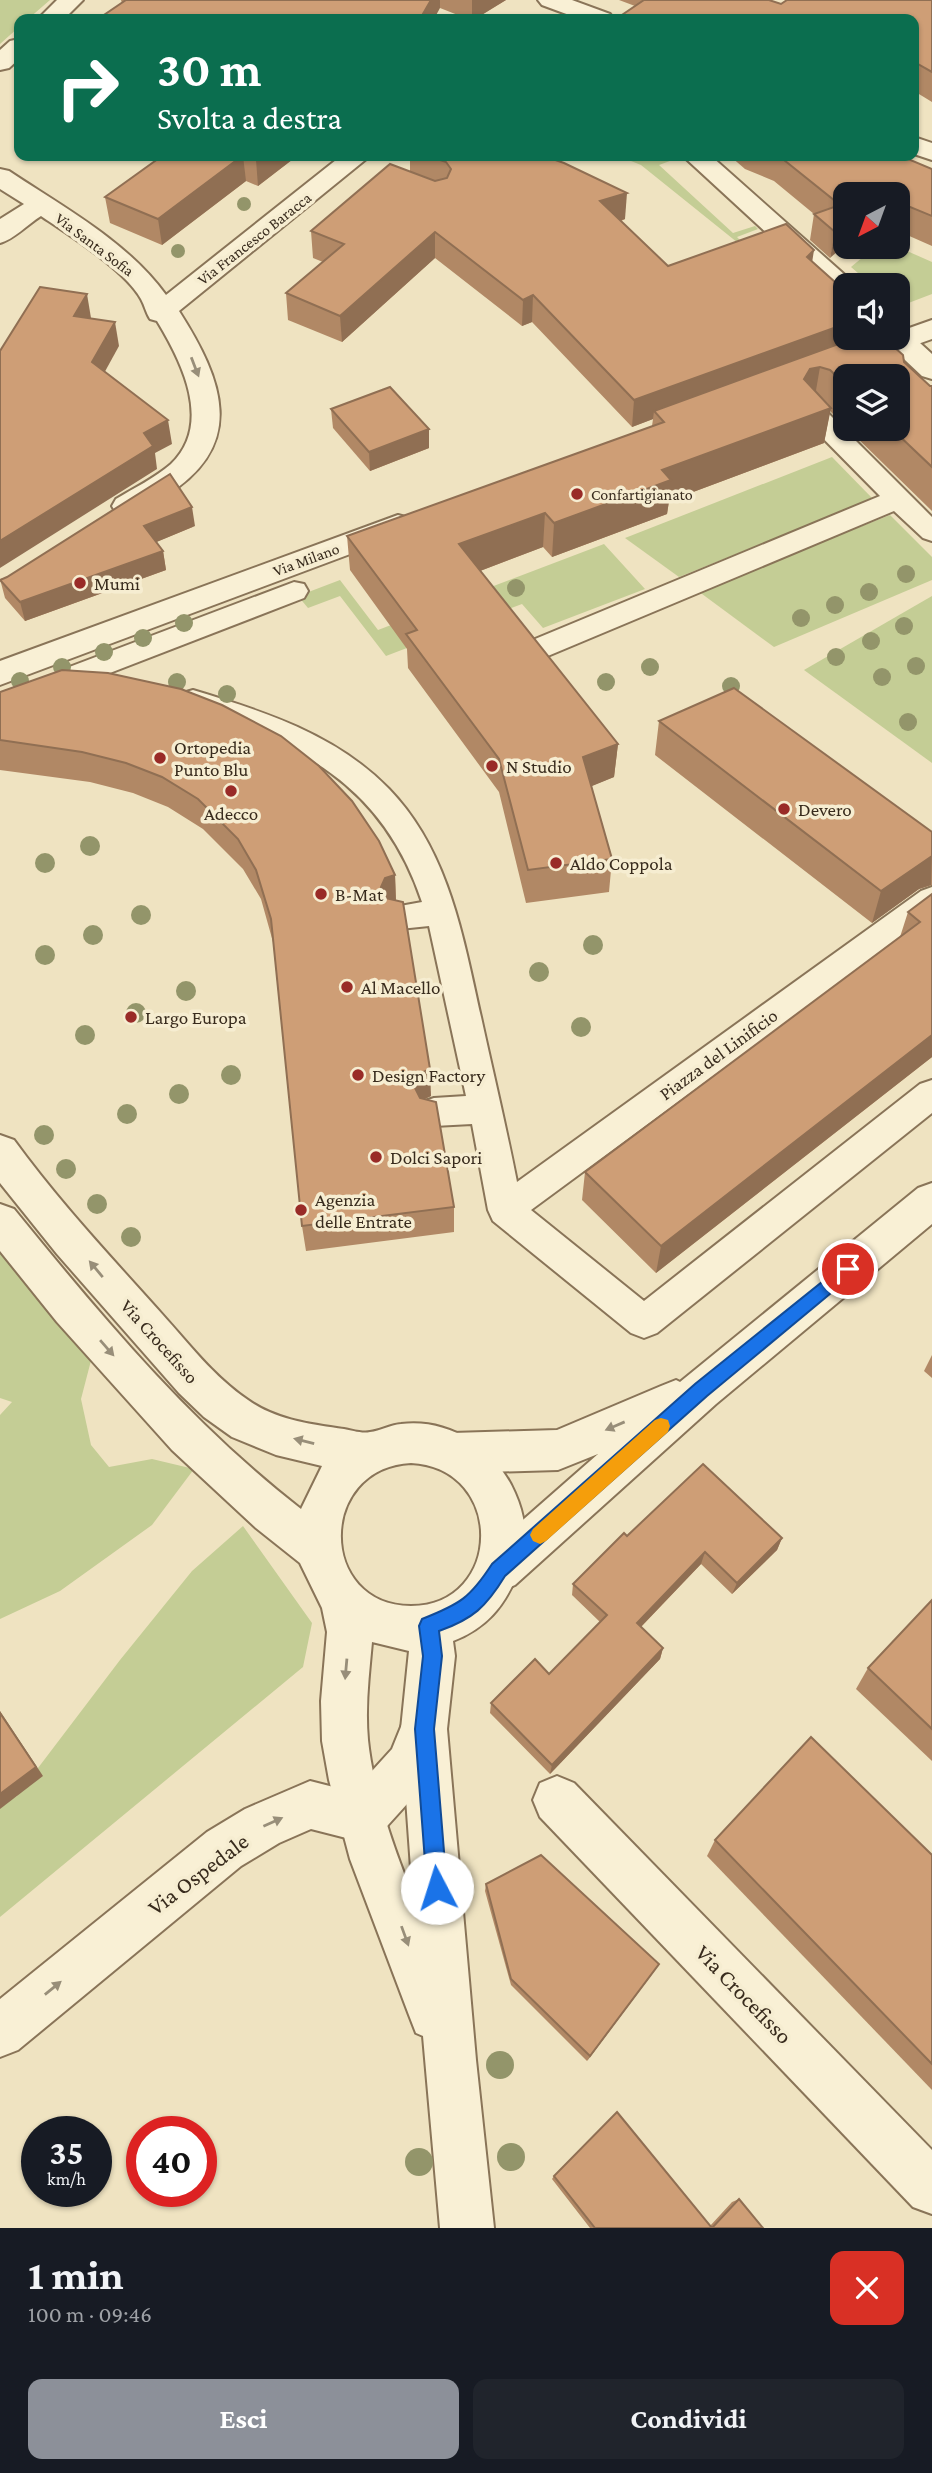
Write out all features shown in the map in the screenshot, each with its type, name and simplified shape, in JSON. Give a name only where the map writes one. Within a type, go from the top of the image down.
[{"type":"street","points":[[56,14],[71,0]]},
{"type":"street","points":[[547,4],[584,14]]},
{"type":"street","points":[[0,63],[14,50]]},
{"type":"street","points":[[702,161],[833,279]]},
{"type":"street","name":"Via Francesco Baracca","points":[[160,313],[360,164]]},
{"type":"street","name":"Via Santa Sofia","points":[[0,177],[42,204],[129,268],[159,304],[160,313],[166,312],[189,349],[208,405],[204,430],[196,453],[182,471],[104,520]]},
{"type":"street","points":[[0,235],[11,223],[42,204]]},
{"type":"street","points":[[910,336],[932,329]]},
{"type":"street","points":[[910,349],[932,370]]},
{"type":"street","points":[[822,369],[871,350]]},
{"type":"street","points":[[813,414],[932,532]]},
{"type":"street","points":[[533,651],[898,499]]},
{"type":"street","name":"Via Milano","points":[[0,673],[428,514]]},
{"type":"street","points":[[0,703],[294,591]]},
{"type":"street","name":"Via Milano","points":[[0,665],[35,659]]},
{"type":"street","points":[[74,676],[132,687]]},
{"type":"street","points":[[169,694],[236,725],[289,733],[329,756],[379,797],[407,832],[442,912],[486,1109],[505,1210],[644,1322],[932,1094]]},
{"type":"street","name":"Piazza del Linificio","points":[[505,1210],[932,899]]},
{"type":"street","points":[[400,917],[442,912]]},
{"type":"street","points":[[433,1112],[486,1109]]},
{"type":"street","name":"Via Crocefisso","points":[[0,1152],[97,1270],[205,1392],[247,1423],[271,1432],[327,1447],[371,1453]]},
{"type":"street","points":[[499,1570],[505,1543],[503,1515],[493,1489],[475,1468],[452,1453],[425,1445],[398,1446],[371,1453],[347,1469],[328,1492],[317,1519],[316,1548],[325,1577],[343,1601],[369,1619],[398,1627],[429,1626],[458,1615],[483,1595],[499,1570],[701,1390],[932,1200]]},
{"type":"street","points":[[0,1221],[127,1372],[204,1453],[277,1519],[316,1548]]},
{"type":"street","points":[[452,1453],[558,1450],[701,1390]]},
{"type":"street","points":[[343,1601],[350,1632],[344,1701],[345,1741],[362,1818],[374,1859],[396,1911],[450,2060]]},
{"type":"street","points":[[429,1626],[432,1656],[424,1729],[450,2060],[467,2228]]},
{"type":"street","points":[[362,1818],[409,1766],[424,1729]]},
{"type":"street","name":"Via Crocefisso","points":[[556,1800],[932,2188]]},
{"type":"street","name":"Via Ospedale","points":[[0,2032],[224,1849],[262,1826],[310,1805],[362,1818]]},
{"type":"green space","points":[[0,0],[50,0],[34,14],[14,14],[14,31],[0,44]]},
{"type":"green space","points":[[631,161],[670,161],[659,165],[733,233],[755,226],[758,229],[737,237],[758,259],[641,165]]},
{"type":"green space","points":[[910,252],[932,262],[932,294],[910,302],[910,273],[858,273],[851,267],[861,259],[910,259]]},
{"type":"green space","points":[[832,457],[873,499],[679,577],[625,538]]},
{"type":"green space","points":[[890,515],[932,557],[932,580],[774,647],[698,591]]},
{"type":"green space","points":[[604,544],[645,589],[543,628],[522,604],[386,656],[340,596],[308,608],[298,596],[340,580],[378,630]]},
{"type":"green space","points":[[932,596],[932,763],[804,670]]},
{"type":"green space","points":[[0,1234],[94,1349],[81,1399],[91,1445],[109,1467],[152,1459],[194,1469],[152,1525],[60,1591],[0,1619],[0,1415],[12,1402],[0,1398]]},
{"type":"green space","points":[[243,1526],[312,1623],[303,1667],[0,1917],[0,1801],[16,1797],[120,1660],[192,1571]]},
{"type":"building","points":[[126,0],[431,0],[423,14],[105,14]]},
{"type":"building","points":[[644,0],[769,0],[781,4],[787,0],[932,0],[932,72],[919,65],[919,14],[623,14]]},
{"type":"building","points":[[155,161],[235,161],[158,219],[105,197]]},
{"type":"building","points":[[443,161],[564,163],[627,193],[600,201],[668,266],[786,224],[814,250],[807,257],[833,280],[833,328],[634,400],[533,295],[523,300],[435,232],[340,316],[286,293],[344,244],[311,231],[390,164],[435,181],[447,178],[451,169]]},
{"type":"building","points":[[785,161],[913,161],[932,169],[932,216],[910,207],[910,182],[833,182],[833,199]]},
{"type":"building","points":[[833,207],[833,230],[814,214]]},
{"type":"building","points":[[40,287],[87,294],[74,316],[115,322],[92,362],[168,420],[144,433],[153,446],[0,541],[0,351]]},
{"type":"building","points":[[833,346],[833,350],[897,350],[906,364],[833,364],[833,373],[820,367],[810,369],[804,379],[831,408],[662,470],[671,480],[554,523],[545,513],[459,544],[618,744],[583,757],[612,859],[528,870],[499,759],[406,634],[417,630],[347,536],[664,422],[654,411]]},
{"type":"building","points":[[910,368],[932,386],[932,467],[905,441],[910,441]]},
{"type":"building","points":[[390,387],[429,429],[369,452],[331,409]]},
{"type":"building","points":[[170,474],[192,507],[144,526],[163,551],[20,602],[0,580],[7,577]]},
{"type":"building","points":[[62,670],[108,673],[181,689],[222,705],[281,736],[319,766],[352,801],[379,841],[395,875],[385,878],[381,887],[385,898],[403,902],[430,1069],[419,1074],[414,1086],[420,1098],[436,1102],[454,1207],[302,1226],[271,919],[256,870],[238,839],[198,799],[162,777],[126,763],[82,752],[0,740],[0,692]]},
{"type":"building","points":[[734,688],[932,832],[932,856],[881,891],[659,721]]},
{"type":"building","points":[[932,894],[932,1035],[661,1246],[585,1172],[920,922],[908,912]]},
{"type":"building","points":[[703,1464],[782,1538],[737,1583],[705,1552],[637,1623],[663,1648],[552,1765],[491,1703],[535,1659],[549,1674],[607,1615],[573,1584],[624,1533],[627,1536]]},
{"type":"building","points":[[932,1600],[932,1729],[868,1668]]},
{"type":"building","points":[[0,1713],[36,1767],[0,1794]]},
{"type":"building","points":[[811,1737],[932,1855],[932,2064],[715,1840]]},
{"type":"building","points":[[541,1855],[659,1964],[590,2056],[511,1979],[486,1884]]},
{"type":"building","points":[[617,2112],[712,2228],[595,2228],[554,2176]]},
{"type":"building","points":[[739,2199],[763,2228],[712,2228]]},
{"type":"slow traffic","points":[[540,1535],[661,1426]]},
{"type":"place","name":"Confartigianato","points":[[577,494]]},
{"type":"place","name":"Mumi","points":[[80,583]]},
{"type":"place","name":"Ortopedia Punto Blu","points":[[160,758]]},
{"type":"place","name":"N Studio","points":[[492,766]]},
{"type":"place","name":"Adecco","points":[[231,791]]},
{"type":"place","name":"Devero","points":[[784,809]]},
{"type":"place","name":"Aldo Coppola","points":[[556,863]]},
{"type":"place","name":"B-Mat","points":[[321,894]]},
{"type":"place","name":"Al Macello","points":[[347,987]]},
{"type":"place","name":"Largo Europa","points":[[131,1017]]},
{"type":"place","name":"Design Factory","points":[[358,1075]]},
{"type":"place","name":"Dolci Sapori","points":[[376,1157]]},
{"type":"place","name":"Agenzia delle Entrate","points":[[301,1210]]},
{"type":"route","points":[[437,1888],[424,1729],[432,1656],[429,1626],[458,1615],[483,1595],[499,1570],[701,1390],[848,1269]]}]
